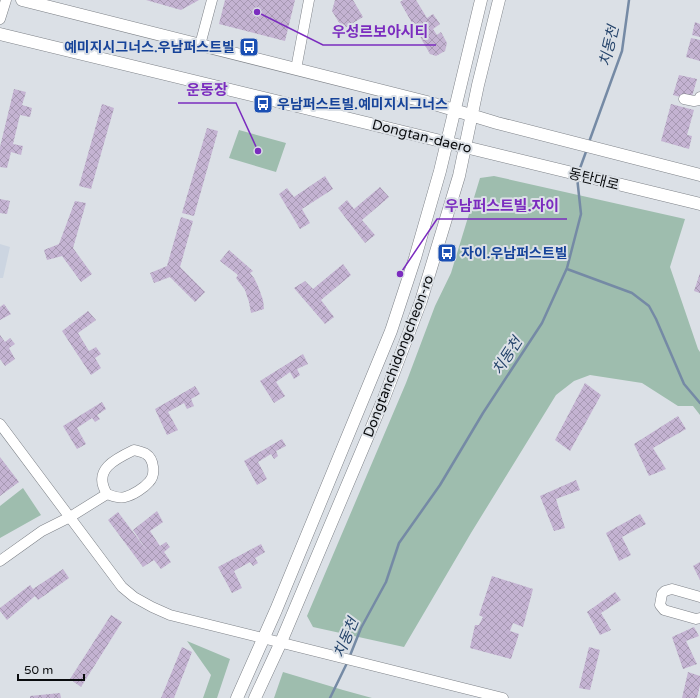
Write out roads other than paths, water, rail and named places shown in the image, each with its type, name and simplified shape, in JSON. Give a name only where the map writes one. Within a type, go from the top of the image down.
[{"type":"main road","points":[[22,0],[296,68],[431,103],[472,116],[700,175]]},
{"type":"main road","name":"Dongtanchidongcheon-ro","points":[[237,698],[276,610],[391,331],[415,258],[447,143],[481,0]]},
{"type":"main road","name":"Dongtanchidongcheon-ro","points":[[255,698],[281,642],[384,398],[421,301],[459,176],[499,0]]},
{"type":"main road","name":"Dongtan-daero","points":[[0,34],[540,166]]},
{"type":"main road","name":"동탄대로","points":[[540,166],[700,204]]},
{"type":"street","points":[[0,19],[6,0]]},
{"type":"street","points":[[200,45],[212,0]]},
{"type":"street","points":[[296,68],[310,0]]},
{"type":"street","points":[[684,99],[694,101],[700,99]]},
{"type":"street","points":[[0,424],[122,587],[134,597],[152,607],[170,615],[503,698]]},
{"type":"street","points":[[134,450],[146,454],[152,462],[153,474],[150,482],[126,497],[116,498],[107,494],[102,486],[101,479],[104,470],[134,450]]},
{"type":"street","points":[[1,558],[42,531],[70,517],[107,494]]},
{"type":"street","points":[[700,597],[672,589],[665,591],[662,594],[660,605],[664,610],[700,618]]},
{"type":"waterway","name":"치동천","points":[[589,142],[622,51],[629,0]]},
{"type":"waterway","name":"치동천","points":[[579,171],[587,149]]},
{"type":"waterway","name":"치동천","points":[[349,658],[361,628],[386,582],[399,543],[440,485],[483,413],[542,323],[567,268],[581,214],[577,177]]},
{"type":"waterway","points":[[567,269],[632,293],[649,306],[684,384],[700,403]]},
{"type":"waterway","name":"치동천","points":[[330,698],[347,663]]},
{"type":"place","name":"우성르보아시티","points":[[257,12]]},
{"type":"place","name":"예미지시그너스.우남퍼스트빌","points":[[249,47]]},
{"type":"place","name":"우남퍼스트빌.예미지시그너스","points":[[263,104]]},
{"type":"place","name":"운동장","points":[[258,151]]},
{"type":"place","name":"자이.우남퍼스트빌","points":[[447,253]]},
{"type":"place","name":"우남퍼스트빌.자이","points":[[400,274]]}]
